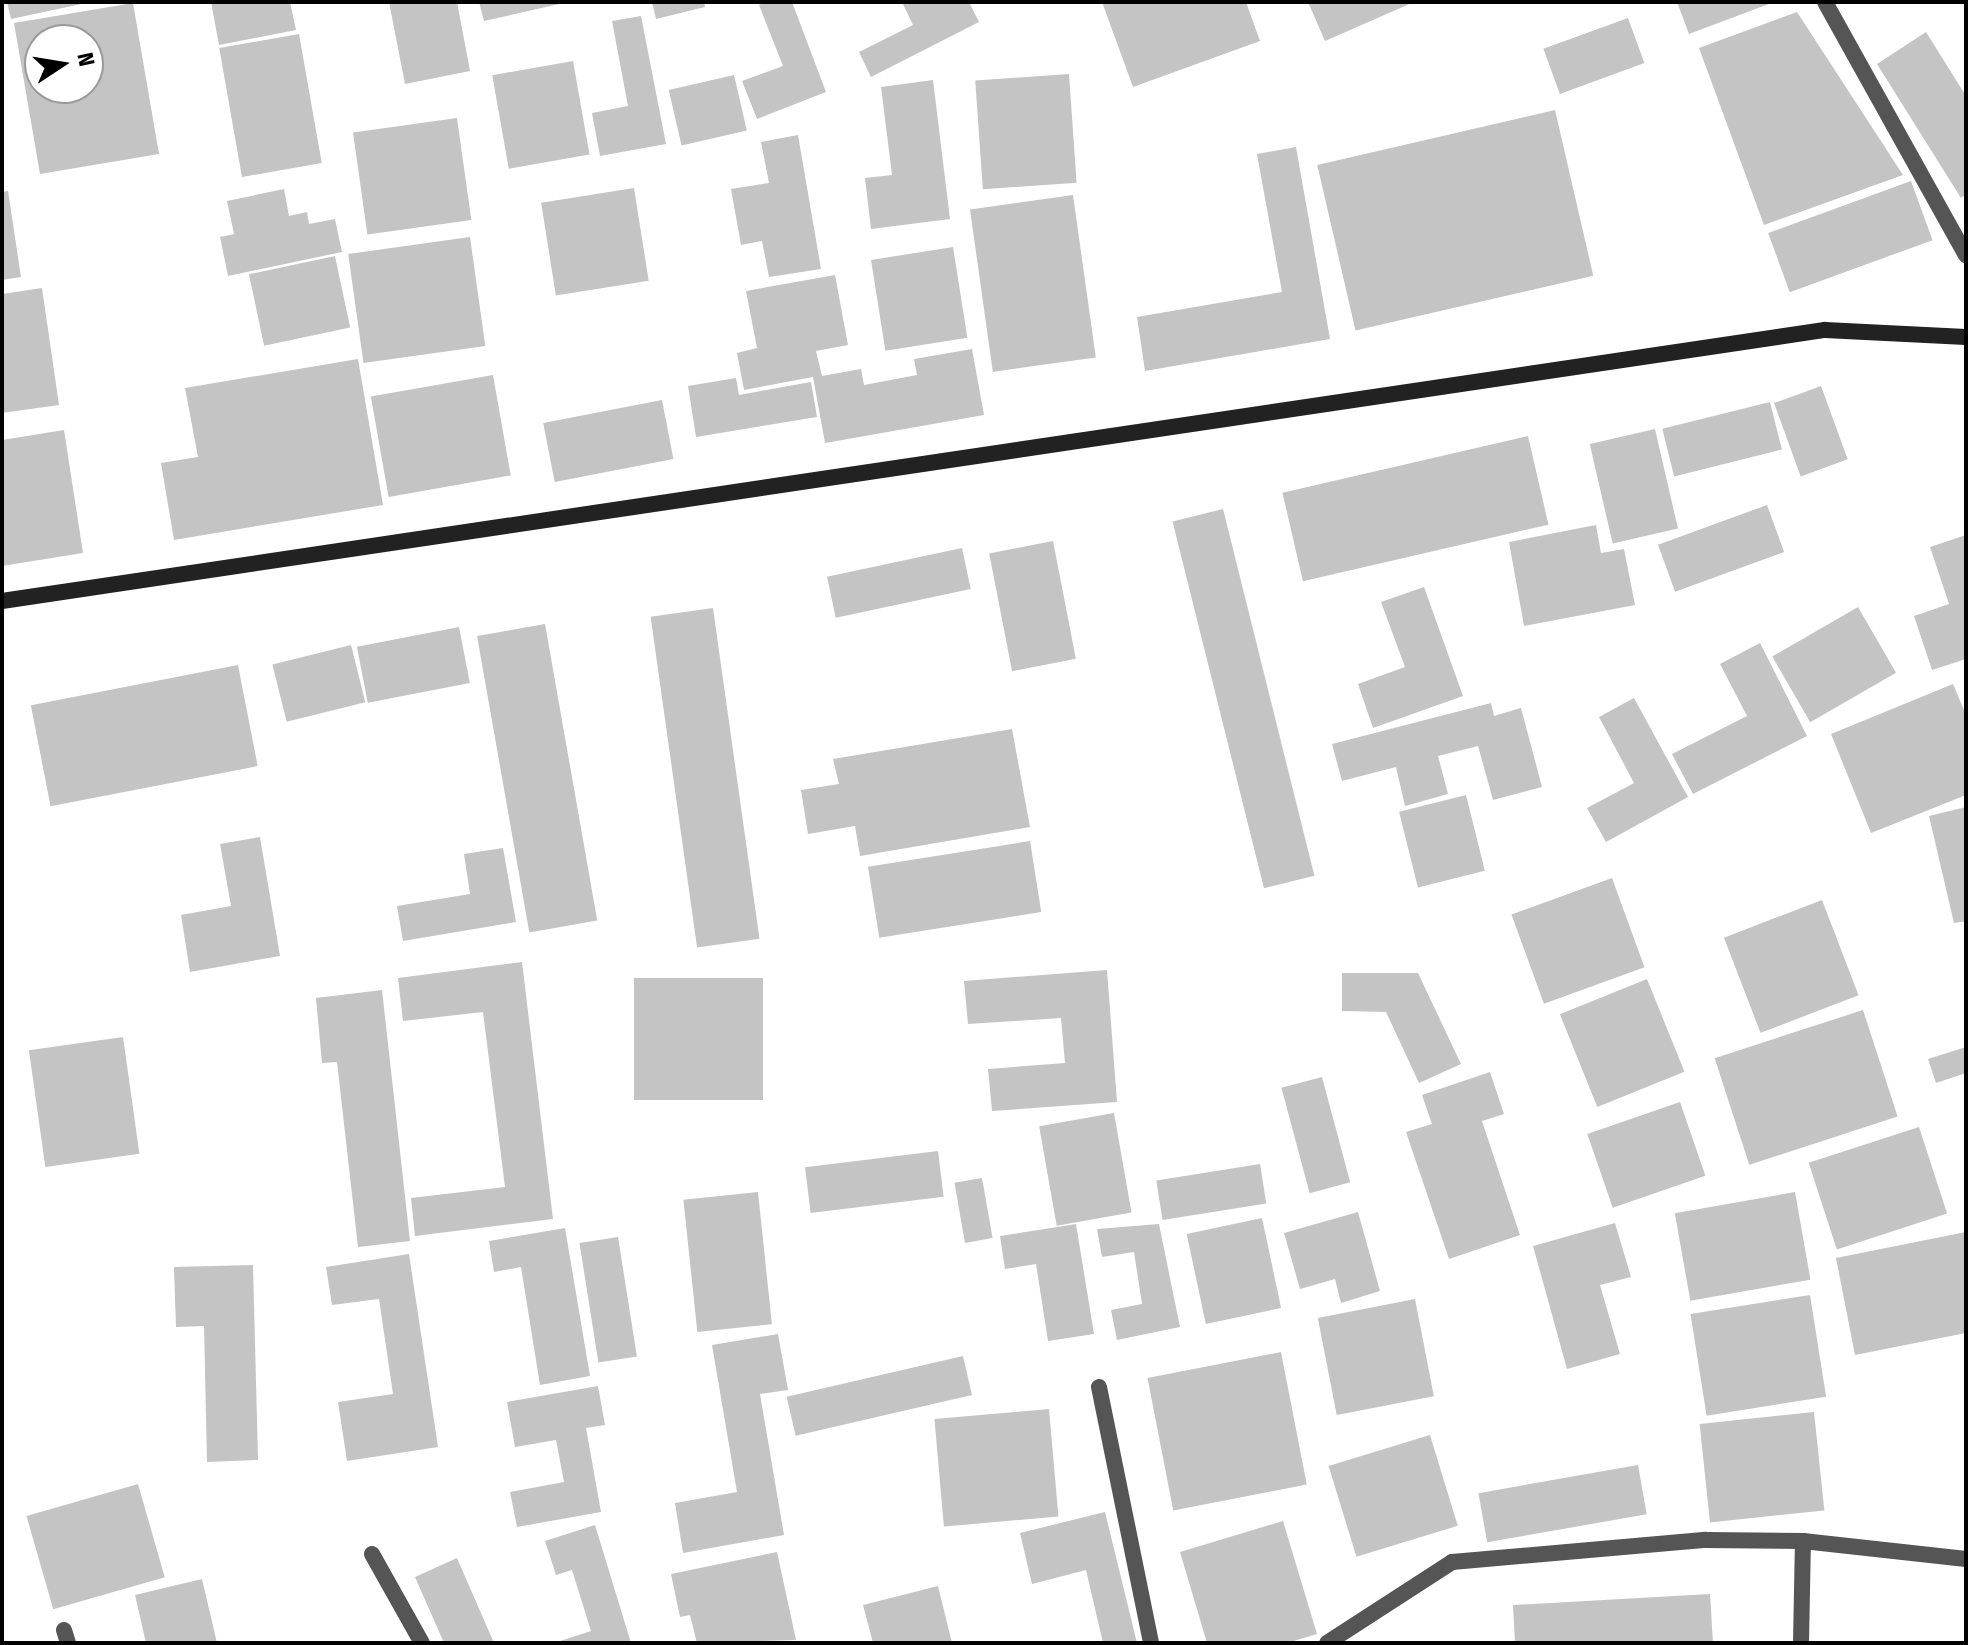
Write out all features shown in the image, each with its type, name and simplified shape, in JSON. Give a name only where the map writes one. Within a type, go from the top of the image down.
[{"type":"main road","points":[[2,601],[1825,330],[1966,337]]},
{"type":"street","points":[[1825,2],[1966,255]]},
{"type":"street","points":[[1099,1387],[1151,1643]]},
{"type":"street","points":[[1327,1643],[1452,1562],[1706,1540],[1803,1541],[1966,1559]]},
{"type":"street","points":[[1801,1643],[1803,1541]]},
{"type":"street","points":[[372,1554],[422,1643]]},
{"type":"building","points":[[7,2],[85,2],[86,3],[11,19]]},
{"type":"building","points":[[211,2],[290,2],[296,30],[219,45]]},
{"type":"building","points":[[389,2],[457,2],[470,71],[405,84]]},
{"type":"building","points":[[479,2],[563,2],[564,3],[484,21]]},
{"type":"building","points":[[652,2],[704,2],[705,7],[656,19]]},
{"type":"building","points":[[792,2],[826,92],[757,119],[742,81],[783,66],[759,5]]},
{"type":"building","points":[[902,2],[969,2],[979,22],[871,77],[859,52],[913,25]]},
{"type":"building","points":[[1102,2],[1246,2],[1260,41],[1133,87]]},
{"type":"building","points":[[1308,2],[1414,2],[1325,41]]},
{"type":"building","points":[[1677,2],[1774,2],[1689,34]]},
{"type":"building","points":[[133,3],[159,154],[40,174],[28,104],[104,104],[104,24],[24,24],[24,81],[14,23]]},
{"type":"building","points":[[1797,12],[1903,175],[1764,225],[1699,48]]},
{"type":"building","points":[[641,16],[666,144],[600,156],[592,113],[628,106],[612,21]]},
{"type":"building","points":[[1628,18],[1644,63],[1560,94],[1543,49]]},
{"type":"building","points":[[1926,32],[1966,96],[1966,194],[1961,198],[1877,64]]},
{"type":"building","points":[[299,34],[322,163],[242,177],[219,48]]},
{"type":"building","points":[[573,61],[589,155],[509,169],[492,75]]},
{"type":"building","points":[[1069,74],[1077,183],[983,189],[975,81]]},
{"type":"building","points":[[734,75],[747,131],[682,146],[669,90]]},
{"type":"building","points":[[933,80],[950,219],[871,229],[865,178],[892,175],[881,87]]},
{"type":"building","points":[[1555,110],[1593,276],[1355,331],[1317,165]]},
{"type":"building","points":[[457,118],[471,220],[367,235],[353,133]]},
{"type":"building","points":[[798,135],[821,269],[769,277],[762,241],[741,245],[731,189],[769,183],[761,142]]},
{"type":"building","points":[[1296,147],[1330,339],[1145,371],[1137,317],[1282,292],[1257,154]]},
{"type":"building","points":[[1911,181],[1933,240],[1790,292],[1768,233]]},
{"type":"building","points":[[634,188],[649,281],[556,296],[541,203]]},
{"type":"building","points":[[284,189],[289,216],[307,212],[309,224],[335,219],[342,252],[228,276],[220,237],[234,234],[227,201]]},
{"type":"building","points":[[8,191],[21,277],[2,280],[2,192]]},
{"type":"building","points":[[1073,195],[1096,357],[993,372],[970,209]]},
{"type":"building","points":[[470,237],[485,346],[364,363],[348,254]]},
{"type":"building","points":[[953,247],[967,338],[885,351],[871,260]]},
{"type":"building","points":[[335,256],[350,327],[264,346],[249,274]]},
{"type":"building","points":[[835,275],[848,345],[816,351],[822,376],[861,369],[864,385],[917,375],[914,359],[972,349],[984,415],[825,443],[813,377],[744,390],[737,353],[757,348],[746,291]]},
{"type":"building","points":[[42,288],[59,405],[2,413],[2,294]]},
{"type":"building","points":[[358,359],[383,505],[174,540],[161,463],[198,457],[185,388]]},
{"type":"building","points":[[493,375],[511,475],[389,497],[371,397]]},
{"type":"building","points":[[736,378],[739,395],[811,382],[817,417],[696,437],[688,386]]},
{"type":"building","points":[[1821,386],[1848,459],[1801,476],[1774,403]]},
{"type":"building","points":[[662,400],[673,459],[555,482],[543,423]]},
{"type":"building","points":[[1770,402],[1782,450],[1674,476],[1662,429]]},
{"type":"building","points":[[1655,429],[1678,528],[1613,543],[1590,444]]},
{"type":"building","points":[[64,430],[83,553],[2,566],[2,440]]},
{"type":"building","points":[[1528,436],[1548,525],[1303,581],[1282,493]]},
{"type":"building","points":[[1767,505],[1784,552],[1675,592],[1658,545]]},
{"type":"building","points":[[1223,509],[1314,876],[1264,888],[1173,522]]},
{"type":"building","points":[[1596,525],[1601,553],[1624,549],[1635,605],[1524,626],[1509,542]]},
{"type":"building","points":[[1966,535],[1966,659],[1932,670],[1914,616],[1949,604],[1930,547]]},
{"type":"building","points":[[1053,541],[1076,659],[1012,671],[989,553]]},
{"type":"building","points":[[962,548],[971,589],[836,618],[827,577]]},
{"type":"building","points":[[1424,587],[1463,696],[1373,728],[1358,684],[1405,667],[1381,602]]},
{"type":"building","points":[[1858,607],[1896,673],[1810,722],[1772,656]]},
{"type":"building","points":[[713,608],[759,939],[697,948],[651,617]]},
{"type":"building","points":[[545,624],[597,920],[529,932],[477,636]]},
{"type":"building","points":[[459,627],[470,683],[368,703],[357,647]]},
{"type":"building","points":[[1760,643],[1807,736],[1693,794],[1672,754],[1747,716],[1720,664]]},
{"type":"building","points":[[351,645],[365,702],[287,722],[272,665]]},
{"type":"building","points":[[238,665],[258,766],[51,806],[31,705]]},
{"type":"building","points":[[1953,684],[1966,715],[1966,795],[1871,833],[1831,734]]},
{"type":"building","points":[[1634,698],[1688,797],[1606,842],[1587,808],[1634,783],[1599,717]]},
{"type":"building","points":[[1491,703],[1494,716],[1521,708],[1542,787],[1493,800],[1478,746],[1438,756],[1448,794],[1405,806],[1396,767],[1342,781],[1332,744]]},
{"type":"building","points":[[1012,729],[1030,827],[860,856],[855,826],[808,834],[801,790],[839,784],[833,759]]},
{"type":"building","points":[[1466,795],[1485,871],[1418,887],[1399,812]]},
{"type":"building","points":[[1966,807],[1966,921],[1954,923],[1929,816]]},
{"type":"building","points":[[260,837],[280,956],[190,972],[181,915],[231,906],[220,844]]},
{"type":"building","points":[[1030,841],[1041,912],[879,938],[868,867]]},
{"type":"building","points":[[503,848],[516,922],[403,941],[397,906],[470,894],[464,854]]},
{"type":"building","points":[[1612,878],[1644,967],[1544,1004],[1511,915]]},
{"type":"building","points":[[1822,900],[1859,995],[1761,1033],[1724,938]]},
{"type":"building","points":[[522,962],[553,1219],[415,1236],[411,1198],[505,1187],[483,1012],[403,1021],[398,978]]},
{"type":"building","points":[[1107,970],[1117,1102],[992,1111],[988,1069],[1065,1063],[1061,1018],[968,1024],[964,981]]},
{"type":"building","points":[[1342,973],[1418,973],[1461,1064],[1419,1083],[1386,1012],[1342,1011]]},
{"type":"building","points":[[634,978],[763,978],[763,1100],[634,1100]]},
{"type":"building","points":[[1647,979],[1684,1072],[1597,1107],[1560,1014]]},
{"type":"building","points":[[382,990],[410,1241],[358,1247],[337,1062],[322,1063],[316,998]]},
{"type":"building","points":[[1863,1010],[1898,1117],[1749,1165],[1715,1058]]},
{"type":"building","points":[[123,1037],[139,1154],[45,1167],[29,1050]]},
{"type":"building","points":[[1966,1047],[1966,1073],[1936,1083],[1928,1059]]},
{"type":"building","points":[[1490,1072],[1504,1114],[1482,1121],[1520,1235],[1449,1259],[1406,1132],[1432,1124],[1422,1095]]},
{"type":"building","points":[[1322,1077],[1350,1182],[1310,1193],[1281,1088]]},
{"type":"building","points":[[1680,1102],[1705,1176],[1613,1208],[1587,1134]]},
{"type":"building","points":[[1114,1113],[1132,1212],[1057,1226],[1039,1126]]},
{"type":"building","points":[[1919,1127],[1947,1214],[1837,1249],[1809,1163]]},
{"type":"building","points":[[938,1151],[944,1197],[811,1213],[805,1167]]},
{"type":"building","points":[[1260,1164],[1266,1204],[1163,1220],[1156,1180]]},
{"type":"building","points":[[982,1178],[993,1238],[965,1243],[954,1183]]},
{"type":"building","points":[[758,1192],[772,1324],[697,1332],[683,1200]]},
{"type":"building","points":[[1795,1192],[1810,1280],[1690,1301],[1675,1213]]},
{"type":"building","points":[[1358,1212],[1380,1291],[1341,1303],[1335,1279],[1300,1289],[1284,1233]]},
{"type":"building","points":[[1262,1218],[1281,1308],[1206,1324],[1187,1234]]},
{"type":"building","points":[[1615,1223],[1631,1277],[1600,1285],[1620,1354],[1567,1369],[1533,1246]]},
{"type":"building","points":[[1076,1224],[1094,1334],[1048,1341],[1036,1264],[1005,1269],[1000,1236]]},
{"type":"building","points":[[1159,1224],[1180,1327],[1117,1340],[1111,1310],[1142,1304],[1134,1252],[1102,1257],[1097,1229]]},
{"type":"building","points":[[565,1228],[590,1376],[540,1385],[521,1267],[494,1272],[489,1241]]},
{"type":"building","points":[[1966,1232],[1966,1333],[1855,1355],[1836,1258]]},
{"type":"building","points":[[618,1237],[637,1357],[598,1363],[579,1243]]},
{"type":"building","points":[[409,1254],[438,1447],[347,1461],[338,1402],[393,1394],[379,1299],[332,1305],[326,1267]]},
{"type":"building","points":[[253,1265],[258,1460],[207,1462],[204,1326],[176,1327],[174,1267]]},
{"type":"building","points":[[1810,1295],[1826,1397],[1707,1416],[1690,1314]]},
{"type":"building","points":[[1415,1299],[1434,1396],[1337,1415],[1318,1318]]},
{"type":"building","points":[[778,1334],[788,1390],[760,1394],[784,1535],[683,1553],[675,1503],[737,1492],[712,1345]]},
{"type":"building","points":[[1281,1352],[1307,1485],[1173,1510],[1147,1378]]},
{"type":"building","points":[[963,1356],[972,1395],[796,1436],[787,1397]]},
{"type":"building","points":[[598,1386],[605,1425],[586,1428],[601,1512],[517,1527],[510,1492],[564,1482],[556,1440],[515,1447],[507,1402]]},
{"type":"building","points":[[1049,1409],[1058,1517],[944,1527],[934,1419]]},
{"type":"building","points":[[1814,1412],[1824,1510],[1710,1522],[1700,1424]]},
{"type":"building","points":[[1430,1435],[1458,1526],[1356,1557],[1329,1466]]},
{"type":"building","points":[[1638,1465],[1647,1514],[1487,1542],[1478,1493]]},
{"type":"building","points":[[138,1484],[165,1577],[53,1609],[26,1516]]},
{"type":"building","points":[[1105,1512],[1137,1643],[1103,1643],[1086,1570],[1032,1584],[1020,1533]]},
{"type":"building","points":[[1283,1521],[1317,1634],[1287,1643],[1207,1643],[1180,1552]]},
{"type":"building","points":[[595,1525],[631,1643],[554,1643],[591,1631],[572,1570],[556,1575],[545,1541]]},
{"type":"building","points":[[777,1552],[796,1640],[697,1643],[690,1615],[680,1617],[671,1574]]},
{"type":"building","points":[[457,1558],[494,1643],[444,1643],[415,1577]]},
{"type":"building","points":[[202,1579],[217,1643],[146,1643],[135,1595]]},
{"type":"building","points":[[938,1586],[952,1643],[873,1643],[863,1605]]},
{"type":"building","points":[[1710,1594],[1713,1643],[1515,1643],[1513,1605]]}]
